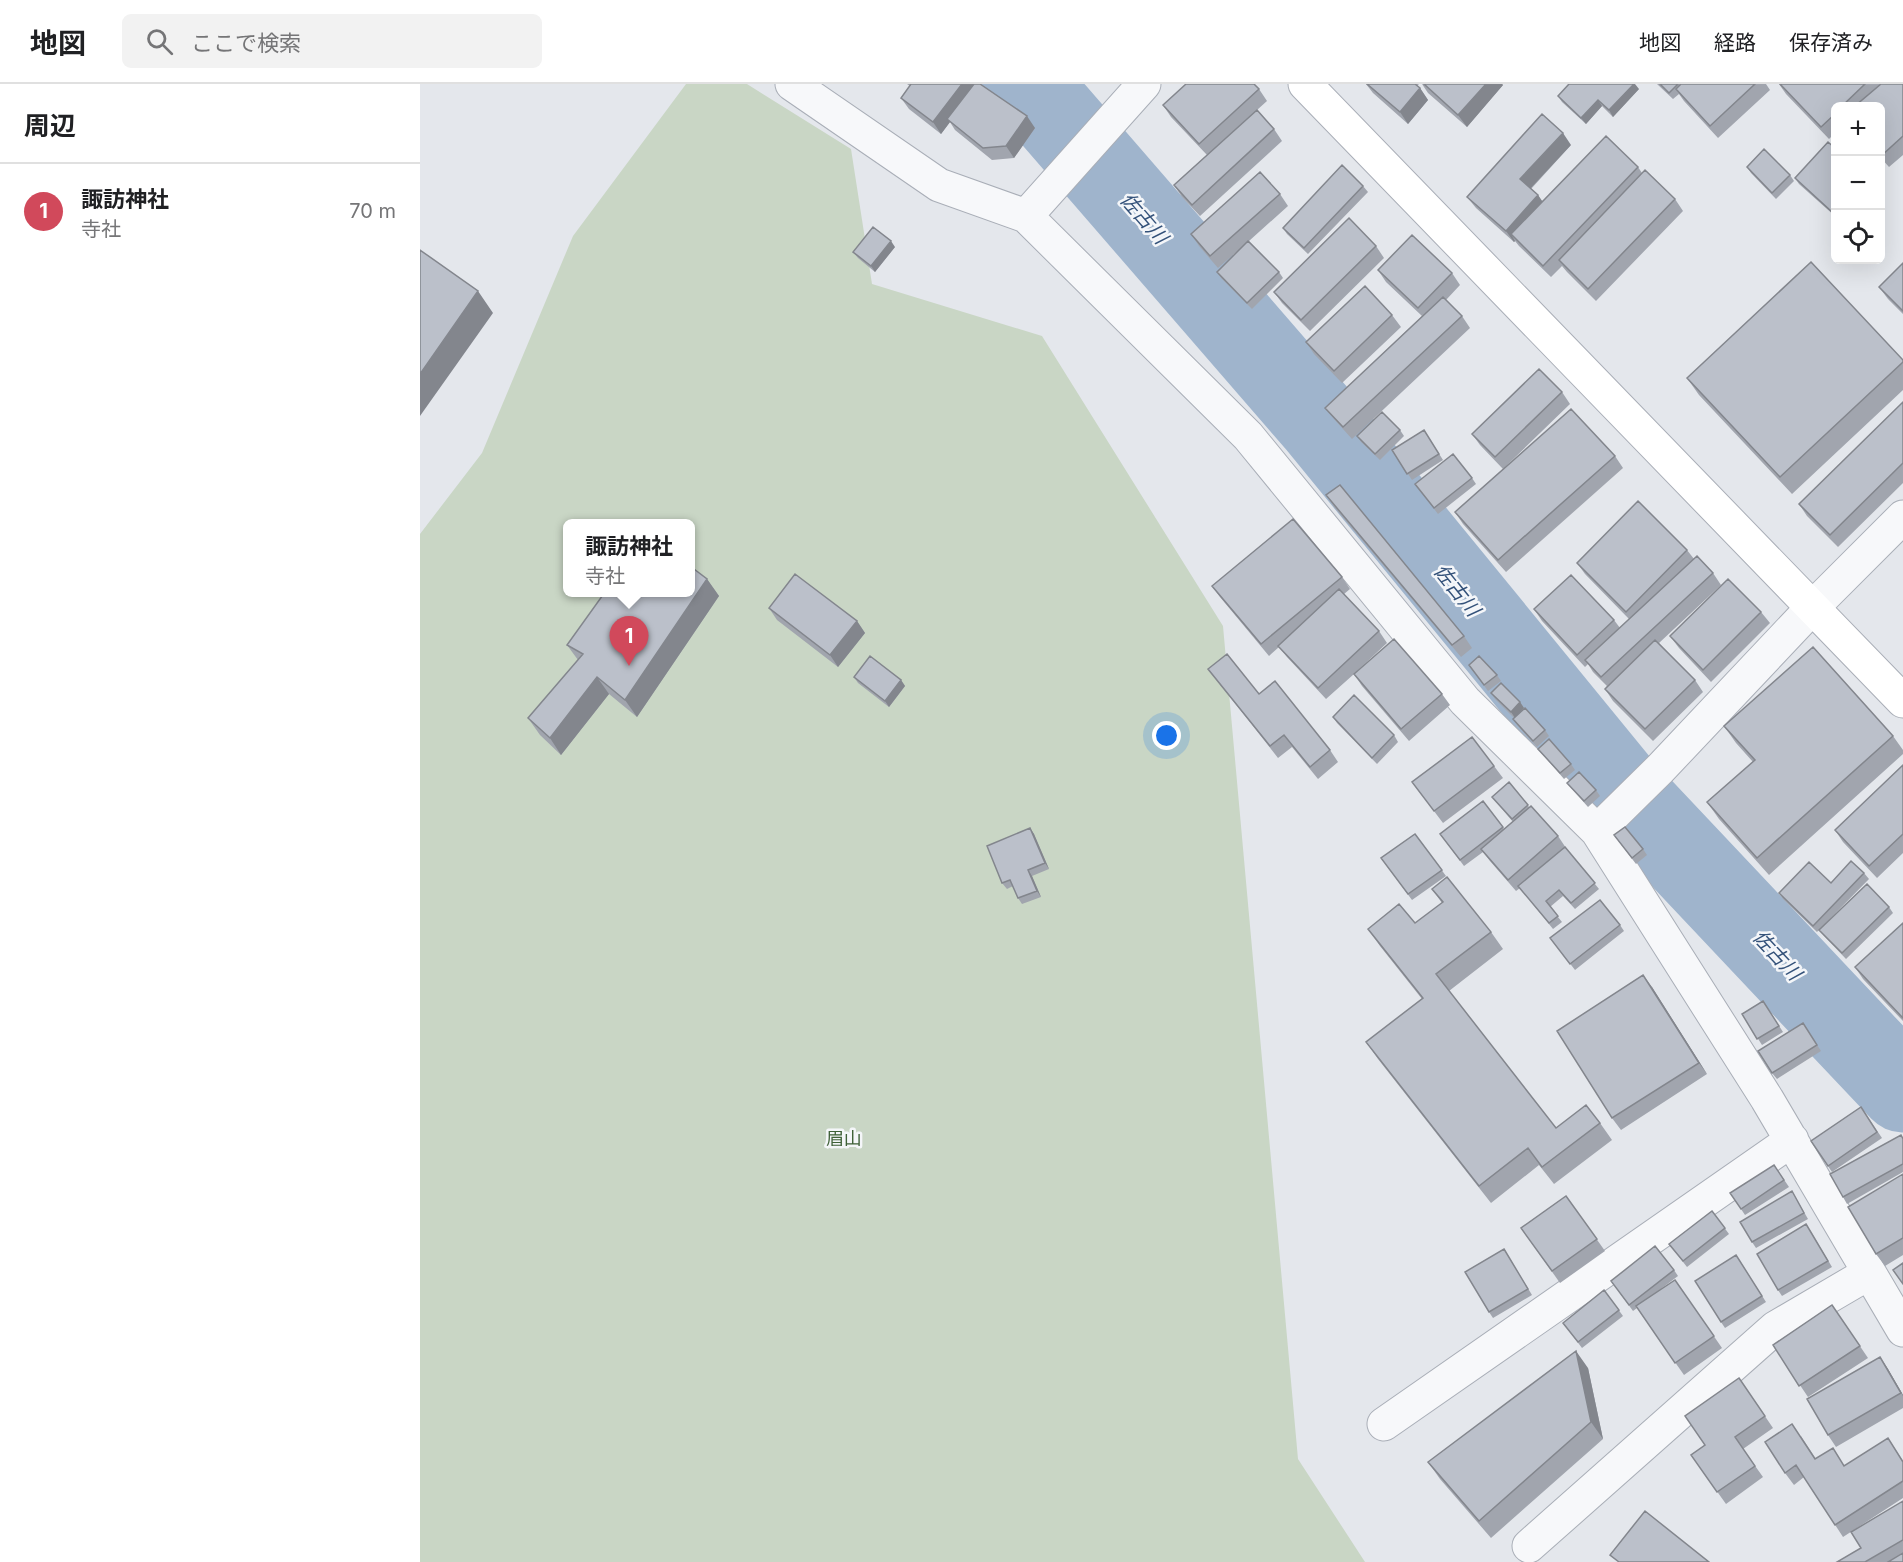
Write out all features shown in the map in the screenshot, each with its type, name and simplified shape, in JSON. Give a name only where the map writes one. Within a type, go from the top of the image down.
[{"type":"street","points":[[792,84],[939,185],[1026,216],[1248,436],[1465,702],[1597,831],[1767,1099],[1903,1330]]},
{"type":"street","points":[[1026,216],[1144,84]]},
{"type":"street","points":[[1305,84],[1903,701]]},
{"type":"street","points":[[1597,831],[1660,769],[1812,608],[1903,517]]},
{"type":"street","points":[[1384,1424],[1791,1140]]},
{"type":"street","points":[[1529,1546],[1775,1328],[1869,1273]]},
{"type":"green space","name":"眉山","points":[[686,84],[747,84],[851,149],[872,284],[1042,336],[1223,626],[1298,1459],[1365,1562],[420,1562],[420,534],[482,453],[573,236]]},
{"type":"building","points":[[911,84],[962,84],[933,122],[901,98]]},
{"type":"building","points":[[974,84],[980,84],[1027,116],[1006,146],[983,148],[947,119]]},
{"type":"building","points":[[1186,84],[1254,84],[1259,89],[1199,144],[1163,105]]},
{"type":"building","points":[[1367,84],[1415,84],[1420,88],[1400,112]]},
{"type":"building","points":[[1424,84],[1486,84],[1458,115]]},
{"type":"building","points":[[1569,84],[1634,84],[1609,110],[1598,100],[1581,118],[1558,96]]},
{"type":"building","points":[[1660,84],[1678,84],[1669,93]]},
{"type":"building","points":[[1681,84],[1755,84],[1710,126],[1676,89]]},
{"type":"building","points":[[1780,84],[1865,84],[1846,102],[1831,102],[1831,118],[1821,127]]},
{"type":"building","points":[[1881,84],[1903,84],[1903,136],[1885,152],[1885,102],[1860,102]]},
{"type":"building","points":[[1257,110],[1274,129],[1192,205],[1174,185]]},
{"type":"building","points":[[1542,114],[1563,133],[1520,179],[1538,195],[1506,231],[1467,197]]},
{"type":"building","points":[[1606,136],[1638,167],[1543,266],[1511,234]]},
{"type":"building","points":[[1828,142],[1831,145],[1831,211],[1795,178]]},
{"type":"building","points":[[1764,149],[1790,175],[1772,193],[1747,167]]},
{"type":"building","points":[[1342,165],[1363,186],[1304,248],[1283,228]]},
{"type":"building","points":[[1645,170],[1675,199],[1588,289],[1559,260]]},
{"type":"building","points":[[1260,172],[1280,194],[1210,256],[1191,234]]},
{"type":"building","points":[[1349,218],[1376,246],[1301,320],[1274,292]]},
{"type":"building","points":[[873,227],[891,241],[871,266],[853,252]]},
{"type":"building","points":[[1412,235],[1452,273],[1418,308],[1378,270]]},
{"type":"building","points":[[1248,241],[1279,272],[1247,303],[1217,272]]},
{"type":"building","points":[[420,250],[478,291],[420,374]]},
{"type":"building","points":[[1811,262],[1903,362],[1780,477],[1687,378]]},
{"type":"building","points":[[1903,263],[1903,311],[1879,287]]},
{"type":"building","points":[[1365,286],[1392,315],[1334,371],[1306,342]]},
{"type":"building","points":[[1443,297],[1462,316],[1343,427],[1325,408]]},
{"type":"building","points":[[1539,369],[1562,392],[1495,457],[1472,434]]},
{"type":"building","points":[[1903,402],[1903,463],[1830,535],[1799,504]]},
{"type":"building","points":[[1571,409],[1615,456],[1498,560],[1455,512]]},
{"type":"building","points":[[1382,412],[1400,430],[1375,454],[1357,436]]},
{"type":"building","points":[[1424,430],[1439,454],[1407,474],[1392,450]]},
{"type":"building","points":[[1453,454],[1472,478],[1434,508],[1415,484]]},
{"type":"building","points":[[1340,485],[1464,636],[1452,645],[1326,495]]},
{"type":"building","points":[[1638,501],[1687,550],[1626,612],[1577,563]]},
{"type":"building","points":[[1293,519],[1342,577],[1261,644],[1212,586]]},
{"type":"building","points":[[1697,556],[1713,573],[1601,677],[1585,660]]},
{"type":"building","points":[[695,570],[707,579],[695,597]]},
{"type":"building","points":[[795,574],[857,621],[830,655],[769,608]]},
{"type":"building","points":[[1571,575],[1614,620],[1577,655],[1534,609]]},
{"type":"building","points":[[1728,579],[1761,612],[1703,670],[1670,636]]},
{"type":"building","points":[[1339,589],[1379,631],[1318,688],[1278,646]]},
{"type":"building","points":[[601,597],[695,597],[625,700],[597,677],[550,738],[528,718],[583,654],[567,645]]},
{"type":"building","points":[[1394,639],[1442,694],[1401,729],[1354,674]]},
{"type":"building","points":[[1655,640],[1695,680],[1645,729],[1605,689]]},
{"type":"building","points":[[1813,647],[1893,736],[1757,858],[1707,802],[1755,760],[1724,726]]},
{"type":"building","points":[[1227,654],[1259,694],[1275,681],[1330,750],[1310,767],[1284,735],[1270,746],[1208,669]]},
{"type":"building","points":[[870,656],[901,680],[885,701],[854,677]]},
{"type":"building","points":[[1479,656],[1497,675],[1484,685],[1469,665]]},
{"type":"building","points":[[1501,683],[1520,702],[1511,712],[1491,693]]},
{"type":"building","points":[[1354,695],[1394,735],[1372,758],[1333,717]]},
{"type":"building","points":[[1525,708],[1545,730],[1533,741],[1513,719]]},
{"type":"building","points":[[1472,737],[1494,766],[1434,811],[1412,782]]},
{"type":"building","points":[[1549,739],[1571,764],[1560,773],[1538,749]]},
{"type":"building","points":[[1903,765],[1903,834],[1869,866],[1835,830]]},
{"type":"building","points":[[1579,772],[1596,790],[1584,801],[1567,783]]},
{"type":"building","points":[[1509,782],[1528,805],[1512,819],[1492,797]]},
{"type":"building","points":[[1483,801],[1503,827],[1460,860],[1440,834]]},
{"type":"building","points":[[1531,806],[1558,836],[1508,880],[1481,849]]},
{"type":"building","points":[[1625,827],[1643,849],[1632,858],[1614,835]]},
{"type":"building","points":[[1030,828],[1045,863],[1028,870],[1037,891],[1018,898],[1010,880],[1002,883],[987,846]]},
{"type":"building","points":[[1415,834],[1442,870],[1408,894],[1381,858]]},
{"type":"building","points":[[1565,847],[1595,883],[1571,903],[1559,890],[1546,901],[1558,916],[1549,923],[1518,886]]},
{"type":"building","points":[[1851,861],[1864,873],[1813,926],[1779,893],[1809,862],[1831,883]]},
{"type":"building","points":[[1447,877],[1491,932],[1436,974],[1556,1128],[1586,1105],[1600,1123],[1542,1167],[1528,1148],[1479,1186],[1366,1042],[1423,998],[1368,929],[1399,904],[1415,923],[1443,902],[1432,889]]},
{"type":"building","points":[[1867,884],[1889,907],[1842,953],[1819,930]]},
{"type":"building","points":[[1600,900],[1620,925],[1570,964],[1550,938]]},
{"type":"building","points":[[1903,923],[1903,1018],[1855,967]]},
{"type":"building","points":[[1643,975],[1699,1063],[1612,1118],[1557,1031]]},
{"type":"building","points":[[1763,1001],[1779,1026],[1757,1039],[1742,1014]]},
{"type":"building","points":[[1803,1023],[1817,1045],[1772,1073],[1758,1051]]},
{"type":"building","points":[[1861,1107],[1877,1132],[1828,1166],[1811,1141]]},
{"type":"building","points":[[1901,1135],[1903,1164],[1843,1197],[1830,1174]]},
{"type":"building","points":[[1774,1165],[1784,1180],[1741,1209],[1730,1193]]},
{"type":"building","points":[[1903,1174],[1903,1238],[1876,1254],[1848,1207]]},
{"type":"building","points":[[1792,1191],[1804,1213],[1752,1242],[1740,1222]]},
{"type":"building","points":[[1566,1196],[1597,1239],[1552,1271],[1521,1228]]},
{"type":"building","points":[[1712,1211],[1725,1228],[1683,1261],[1669,1244]]},
{"type":"building","points":[[1806,1224],[1828,1261],[1778,1290],[1757,1254]]},
{"type":"building","points":[[1655,1246],[1674,1270],[1629,1305],[1611,1281]]},
{"type":"building","points":[[1504,1249],[1528,1289],[1489,1312],[1465,1272]]},
{"type":"building","points":[[1736,1255],[1762,1296],[1721,1322],[1695,1281]]},
{"type":"building","points":[[1903,1263],[1903,1284],[1893,1270]]},
{"type":"building","points":[[1675,1280],[1714,1336],[1675,1363],[1636,1306]]},
{"type":"building","points":[[1604,1290],[1619,1310],[1578,1342],[1563,1323]]},
{"type":"building","points":[[1832,1305],[1860,1346],[1799,1386],[1773,1345]]},
{"type":"building","points":[[1576,1351],[1591,1422],[1479,1521],[1428,1462]]},
{"type":"building","points":[[1880,1357],[1901,1393],[1828,1435],[1807,1399]]},
{"type":"building","points":[[1739,1378],[1765,1416],[1735,1437],[1755,1466],[1717,1492],[1691,1455],[1705,1445],[1685,1416]]},
{"type":"building","points":[[1792,1424],[1815,1459],[1833,1448],[1844,1466],[1888,1438],[1903,1462],[1903,1481],[1835,1525],[1796,1465],[1785,1473],[1765,1442]]},
{"type":"building","points":[[1903,1501],[1903,1540],[1865,1562],[1837,1562],[1861,1548],[1851,1532]]},
{"type":"building","points":[[1645,1511],[1709,1562],[1619,1562],[1610,1555]]},
{"type":"building","points":[[1903,1553],[1903,1562],[1888,1562]]},
{"type":"waterway","name":"佐古川","points":[[1018,84],[1053,114],[1319,421],[1620,789],[1903,1089]]},
{"type":"place","name":"諏訪神社","points":[[629,666]]}]
